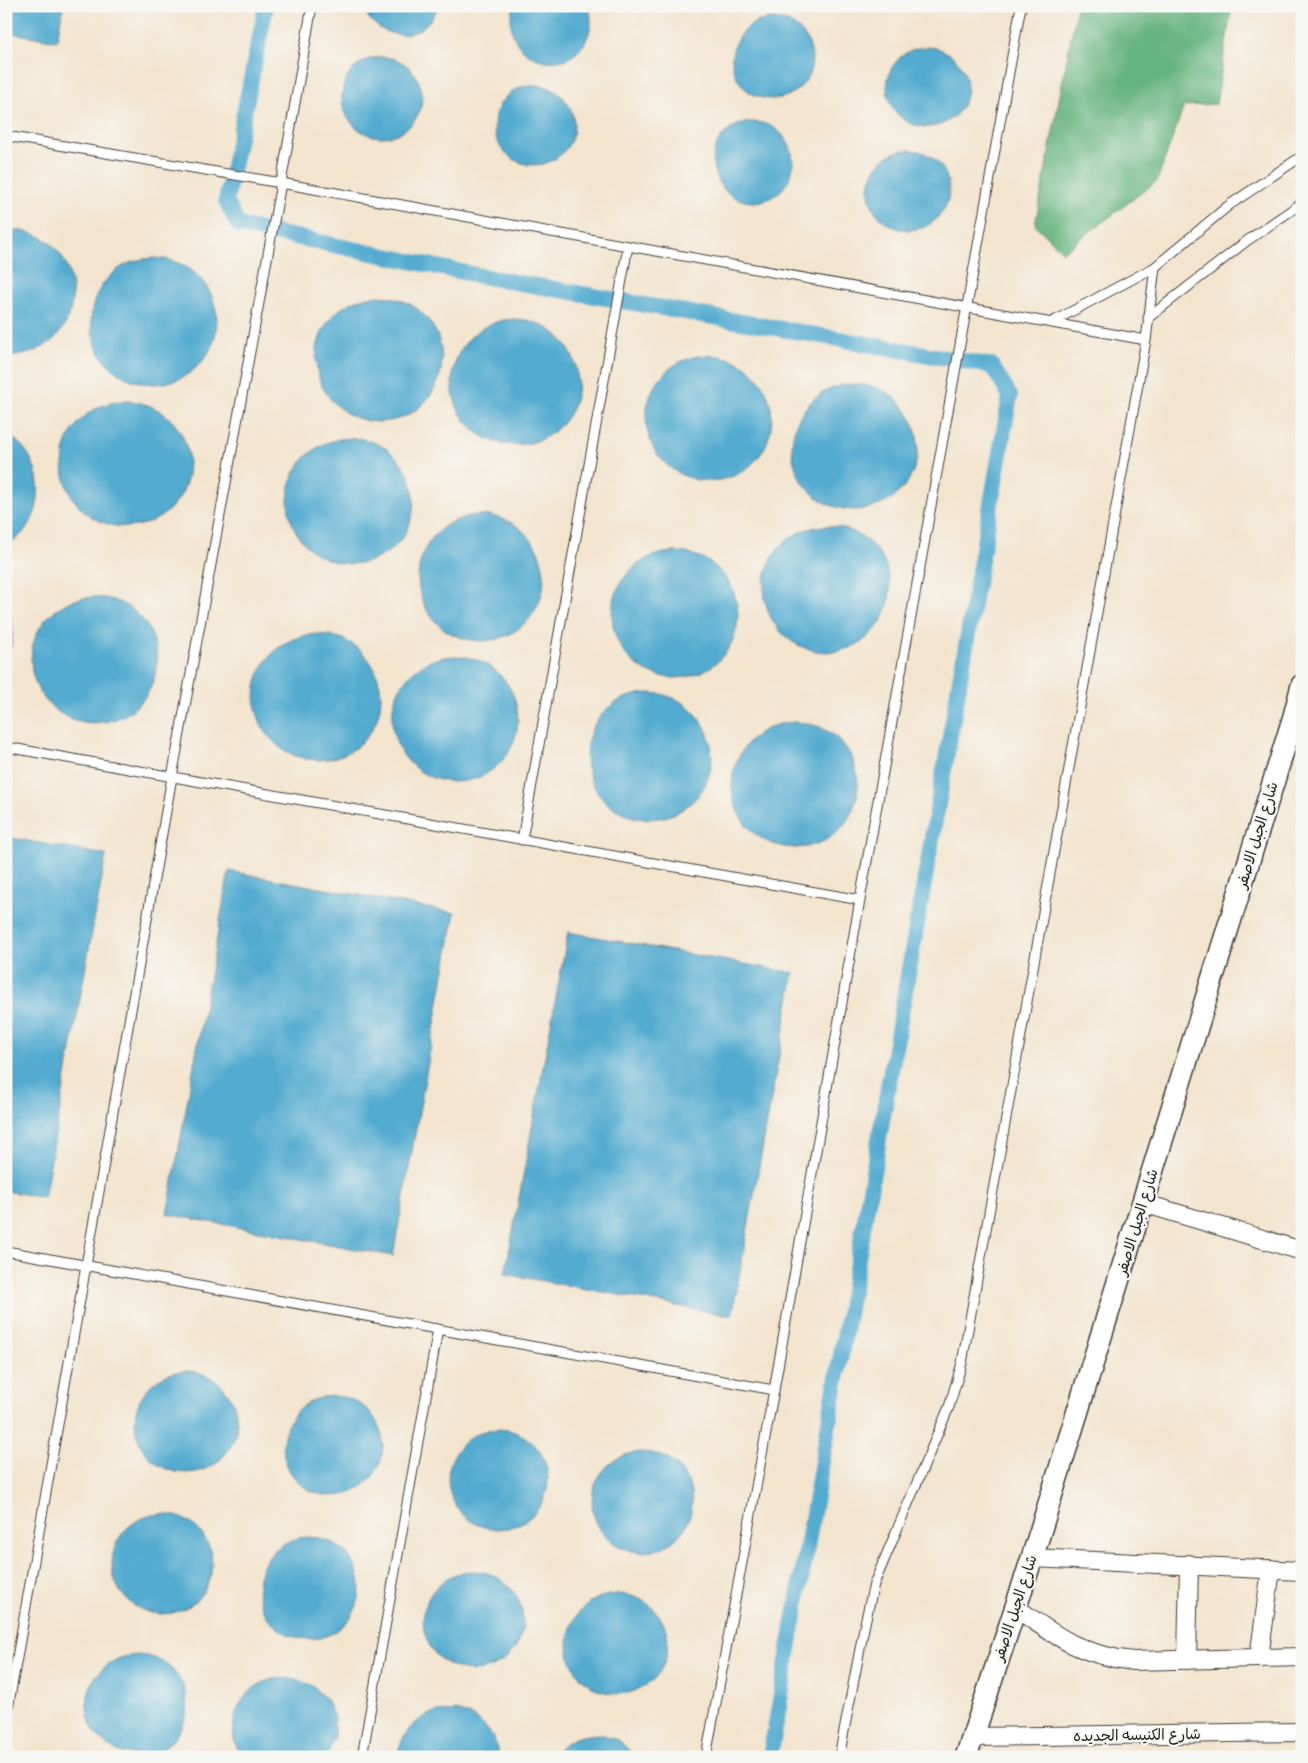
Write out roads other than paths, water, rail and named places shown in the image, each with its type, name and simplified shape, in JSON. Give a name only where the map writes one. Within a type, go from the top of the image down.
[{"type":"street","name":"شارع الجبل الاصفر","points":[[966,1757],[1032,1558],[1294,716],[1302,685]]},
{"type":"street","points":[[1143,1203],[1302,1251]]},
{"type":"street","points":[[1032,1558],[1189,1564],[1302,1571]]},
{"type":"street","points":[[1187,1660],[1189,1564]]},
{"type":"street","points":[[1258,1658],[1271,1569]]},
{"type":"street","points":[[1016,1608],[1055,1636],[1085,1651],[1108,1658],[1133,1661],[1302,1657]]},
{"type":"street","name":"شارع الكنيسه الجديده","points":[[973,1737],[1302,1732]]},
{"type":"lane","points":[[6,1720],[172,777],[282,183],[312,6]]},
{"type":"lane","points":[[706,1757],[774,1390],[1021,6]]},
{"type":"lane","points":[[6,136],[282,183],[1146,340]]},
{"type":"lane","points":[[1052,322],[1155,267],[1228,206],[1302,156]]},
{"type":"lane","points":[[1148,318],[1248,240],[1302,203]]},
{"type":"lane","points":[[522,840],[628,246]]},
{"type":"lane","points":[[839,1757],[874,1584],[948,1407],[962,1363],[1146,340],[1155,267]]},
{"type":"lane","points":[[6,747],[860,900]]},
{"type":"lane","points":[[6,1251],[774,1390]]},
{"type":"lane","points":[[362,1757],[438,1329]]},
{"type":"water","points":[[6,6],[63,6],[57,41],[6,32]]},
{"type":"water","points":[[362,6],[438,6],[431,19],[422,28],[412,33],[400,34],[389,33],[379,27],[369,18]]},
{"type":"water","points":[[514,6],[588,6],[591,21],[588,36],[579,51],[566,59],[551,61],[537,59],[524,51],[515,39],[511,24]]},
{"type":"water","points":[[772,19],[787,22],[800,31],[809,44],[812,59],[809,74],[800,87],[787,96],[772,99],[757,96],[744,87],[735,74],[732,59],[735,44],[744,31],[757,22]]},
{"type":"water","points":[[927,47],[942,50],[955,59],[964,72],[967,87],[964,102],[955,115],[942,124],[927,127],[912,124],[899,115],[890,102],[887,87],[890,72],[899,59],[912,50]]},
{"type":"water","points":[[382,57],[397,60],[410,69],[419,82],[422,97],[419,112],[410,125],[397,134],[382,137],[367,134],[354,125],[345,112],[342,97],[345,82],[354,69],[367,60]]},
{"type":"water","points":[[534,85],[549,88],[562,97],[571,110],[574,125],[571,140],[562,153],[549,162],[534,165],[519,162],[506,153],[497,140],[494,125],[497,110],[506,97],[519,88]]},
{"type":"water","points":[[753,122],[768,125],[781,134],[790,147],[793,162],[790,177],[781,190],[768,199],[753,202],[738,199],[725,190],[716,177],[713,162],[716,147],[725,134],[738,125]]},
{"type":"water","points":[[909,150],[924,153],[937,162],[946,175],[949,190],[946,205],[937,218],[924,227],[909,230],[894,227],[881,218],[872,205],[869,190],[872,175],[881,162],[894,153]]},
{"type":"water","points":[[6,229],[38,236],[56,248],[65,262],[70,277],[72,293],[71,309],[65,324],[56,337],[34,351],[6,357]]},
{"type":"water","points":[[154,258],[178,262],[199,276],[213,297],[217,321],[213,345],[199,366],[178,380],[154,384],[130,380],[109,366],[95,345],[91,321],[95,297],[109,276],[130,262]]},
{"type":"water","points":[[379,296],[403,300],[424,314],[438,335],[442,359],[438,383],[424,404],[403,418],[379,422],[355,418],[334,404],[320,383],[316,359],[320,335],[334,314],[355,300]]},
{"type":"water","points":[[515,319],[539,323],[560,337],[574,358],[578,382],[574,406],[560,427],[539,441],[515,445],[491,441],[470,427],[456,406],[452,382],[456,358],[470,337],[491,323]]},
{"type":"water","points":[[709,355],[733,359],[754,373],[768,394],[772,418],[768,442],[754,463],[733,477],[709,481],[685,477],[664,463],[650,442],[646,418],[650,394],[664,373],[685,359]]},
{"type":"water","points":[[855,384],[879,388],[900,402],[914,423],[918,447],[914,471],[900,492],[879,506],[855,510],[831,506],[810,492],[796,471],[792,447],[796,423],[810,402],[831,388]]},
{"type":"water","points":[[126,401],[150,405],[171,419],[185,440],[189,464],[185,488],[171,509],[150,523],[126,527],[102,523],[81,509],[67,488],[63,464],[67,440],[81,419],[102,405]]},
{"type":"water","points":[[6,434],[19,443],[28,454],[35,468],[38,498],[29,526],[19,537],[6,545]]},
{"type":"water","points":[[351,438],[375,442],[396,456],[410,477],[414,501],[410,525],[396,546],[375,560],[351,564],[327,560],[306,546],[292,525],[288,501],[292,477],[306,456],[327,442]]},
{"type":"water","points":[[481,515],[505,519],[526,533],[540,554],[544,578],[540,602],[526,623],[505,637],[481,641],[457,637],[436,623],[422,602],[418,578],[422,554],[436,533],[457,519]]},
{"type":"water","points":[[827,526],[851,530],[872,544],[886,565],[890,589],[886,613],[872,634],[851,648],[827,652],[803,648],[782,634],[768,613],[764,589],[768,565],[782,544],[803,530]]},
{"type":"water","points":[[675,552],[699,556],[720,570],[734,591],[738,615],[734,639],[720,660],[699,674],[675,678],[651,674],[630,660],[616,639],[612,615],[616,591],[630,570],[651,556]]},
{"type":"water","points":[[94,597],[118,601],[139,615],[153,636],[157,660],[153,684],[139,705],[118,719],[94,723],[70,719],[49,705],[35,684],[31,660],[35,636],[49,615],[70,601]]},
{"type":"water","points":[[6,603],[11,616],[13,631],[6,659]]},
{"type":"water","points":[[318,634],[342,638],[363,652],[377,673],[381,697],[377,721],[363,742],[342,756],[318,760],[294,756],[273,742],[259,721],[255,697],[259,673],[273,652],[294,638]]},
{"type":"water","points":[[455,656],[479,660],[500,674],[514,695],[518,719],[514,743],[500,764],[479,778],[455,782],[431,778],[410,764],[396,743],[392,719],[396,695],[410,674],[431,660]]},
{"type":"water","points":[[649,693],[673,697],[694,711],[708,732],[712,756],[708,780],[694,801],[673,815],[649,819],[625,815],[604,801],[590,780],[586,756],[590,732],[604,711],[625,697]]},
{"type":"water","points":[[795,722],[819,726],[840,740],[854,761],[858,785],[854,809],[840,830],[819,844],[795,848],[771,844],[750,830],[736,809],[732,785],[736,761],[750,740],[771,726]]},
{"type":"water","points":[[6,837],[106,855],[44,1198],[6,1191]]},
{"type":"water","points":[[229,871],[455,913],[393,1256],[167,1214]]},
{"type":"water","points":[[568,932],[794,973],[732,1316],[505,1274]]},
{"type":"water","points":[[186,1371],[205,1375],[222,1386],[233,1403],[237,1422],[233,1441],[222,1458],[205,1469],[186,1473],[167,1469],[150,1458],[139,1441],[135,1422],[139,1403],[150,1386],[167,1375]]},
{"type":"water","points":[[323,1396],[343,1396],[352,1399],[369,1410],[380,1427],[383,1436],[383,1456],[380,1465],[369,1482],[352,1493],[343,1496],[323,1496],[305,1488],[291,1474],[283,1456],[283,1436],[291,1418],[305,1404]]},
{"type":"water","points":[[488,1429],[508,1429],[517,1432],[534,1443],[545,1460],[548,1469],[548,1489],[545,1498],[534,1515],[517,1526],[508,1529],[488,1529],[470,1521],[456,1507],[448,1489],[448,1469],[456,1451],[470,1437]]},
{"type":"water","points":[[642,1452],[661,1455],[678,1466],[689,1483],[692,1502],[689,1521],[678,1538],[661,1549],[642,1552],[623,1549],[606,1538],[595,1521],[592,1502],[595,1483],[606,1466],[623,1455]]},
{"type":"water","points":[[162,1514],[181,1517],[198,1528],[209,1545],[212,1564],[209,1583],[198,1600],[181,1611],[162,1614],[143,1611],[126,1600],[115,1583],[112,1564],[115,1545],[126,1528],[143,1517]]},
{"type":"water","points":[[309,1537],[328,1541],[345,1552],[356,1569],[360,1588],[356,1607],[345,1624],[328,1635],[309,1639],[290,1635],[273,1624],[262,1607],[258,1588],[262,1569],[273,1552],[290,1541]]},
{"type":"water","points":[[463,1571],[483,1571],[492,1574],[509,1585],[520,1602],[523,1611],[523,1631],[520,1640],[509,1657],[492,1668],[483,1671],[463,1671],[445,1663],[431,1649],[423,1631],[423,1611],[431,1593],[445,1579]]},
{"type":"water","points":[[608,1594],[628,1594],[637,1597],[654,1608],[665,1625],[668,1634],[668,1654],[665,1663],[654,1680],[637,1691],[628,1694],[608,1694],[590,1686],[576,1672],[568,1654],[568,1634],[576,1616],[590,1602]]},
{"type":"water","points":[[127,1655],[147,1655],[156,1658],[173,1669],[184,1686],[187,1695],[187,1715],[184,1724],[173,1741],[156,1752],[147,1755],[127,1755],[109,1747],[95,1733],[87,1715],[87,1695],[95,1677],[109,1663]]},
{"type":"water","points":[[292,1678],[311,1685],[326,1699],[334,1717],[334,1738],[327,1756],[241,1757],[233,1729],[237,1710],[242,1702],[255,1687],[263,1682],[273,1679]]},
{"type":"water","points":[[457,1711],[474,1718],[484,1726],[492,1735],[498,1751],[498,1757],[398,1757],[401,1742],[416,1722],[437,1712]]},
{"type":"water","points":[[601,1734],[620,1741],[635,1757],[550,1757],[573,1739],[585,1735]]},
{"type":"waterway","points":[[266,6],[226,201],[238,225],[481,276],[992,366],[1010,396],[770,1757]]}]
